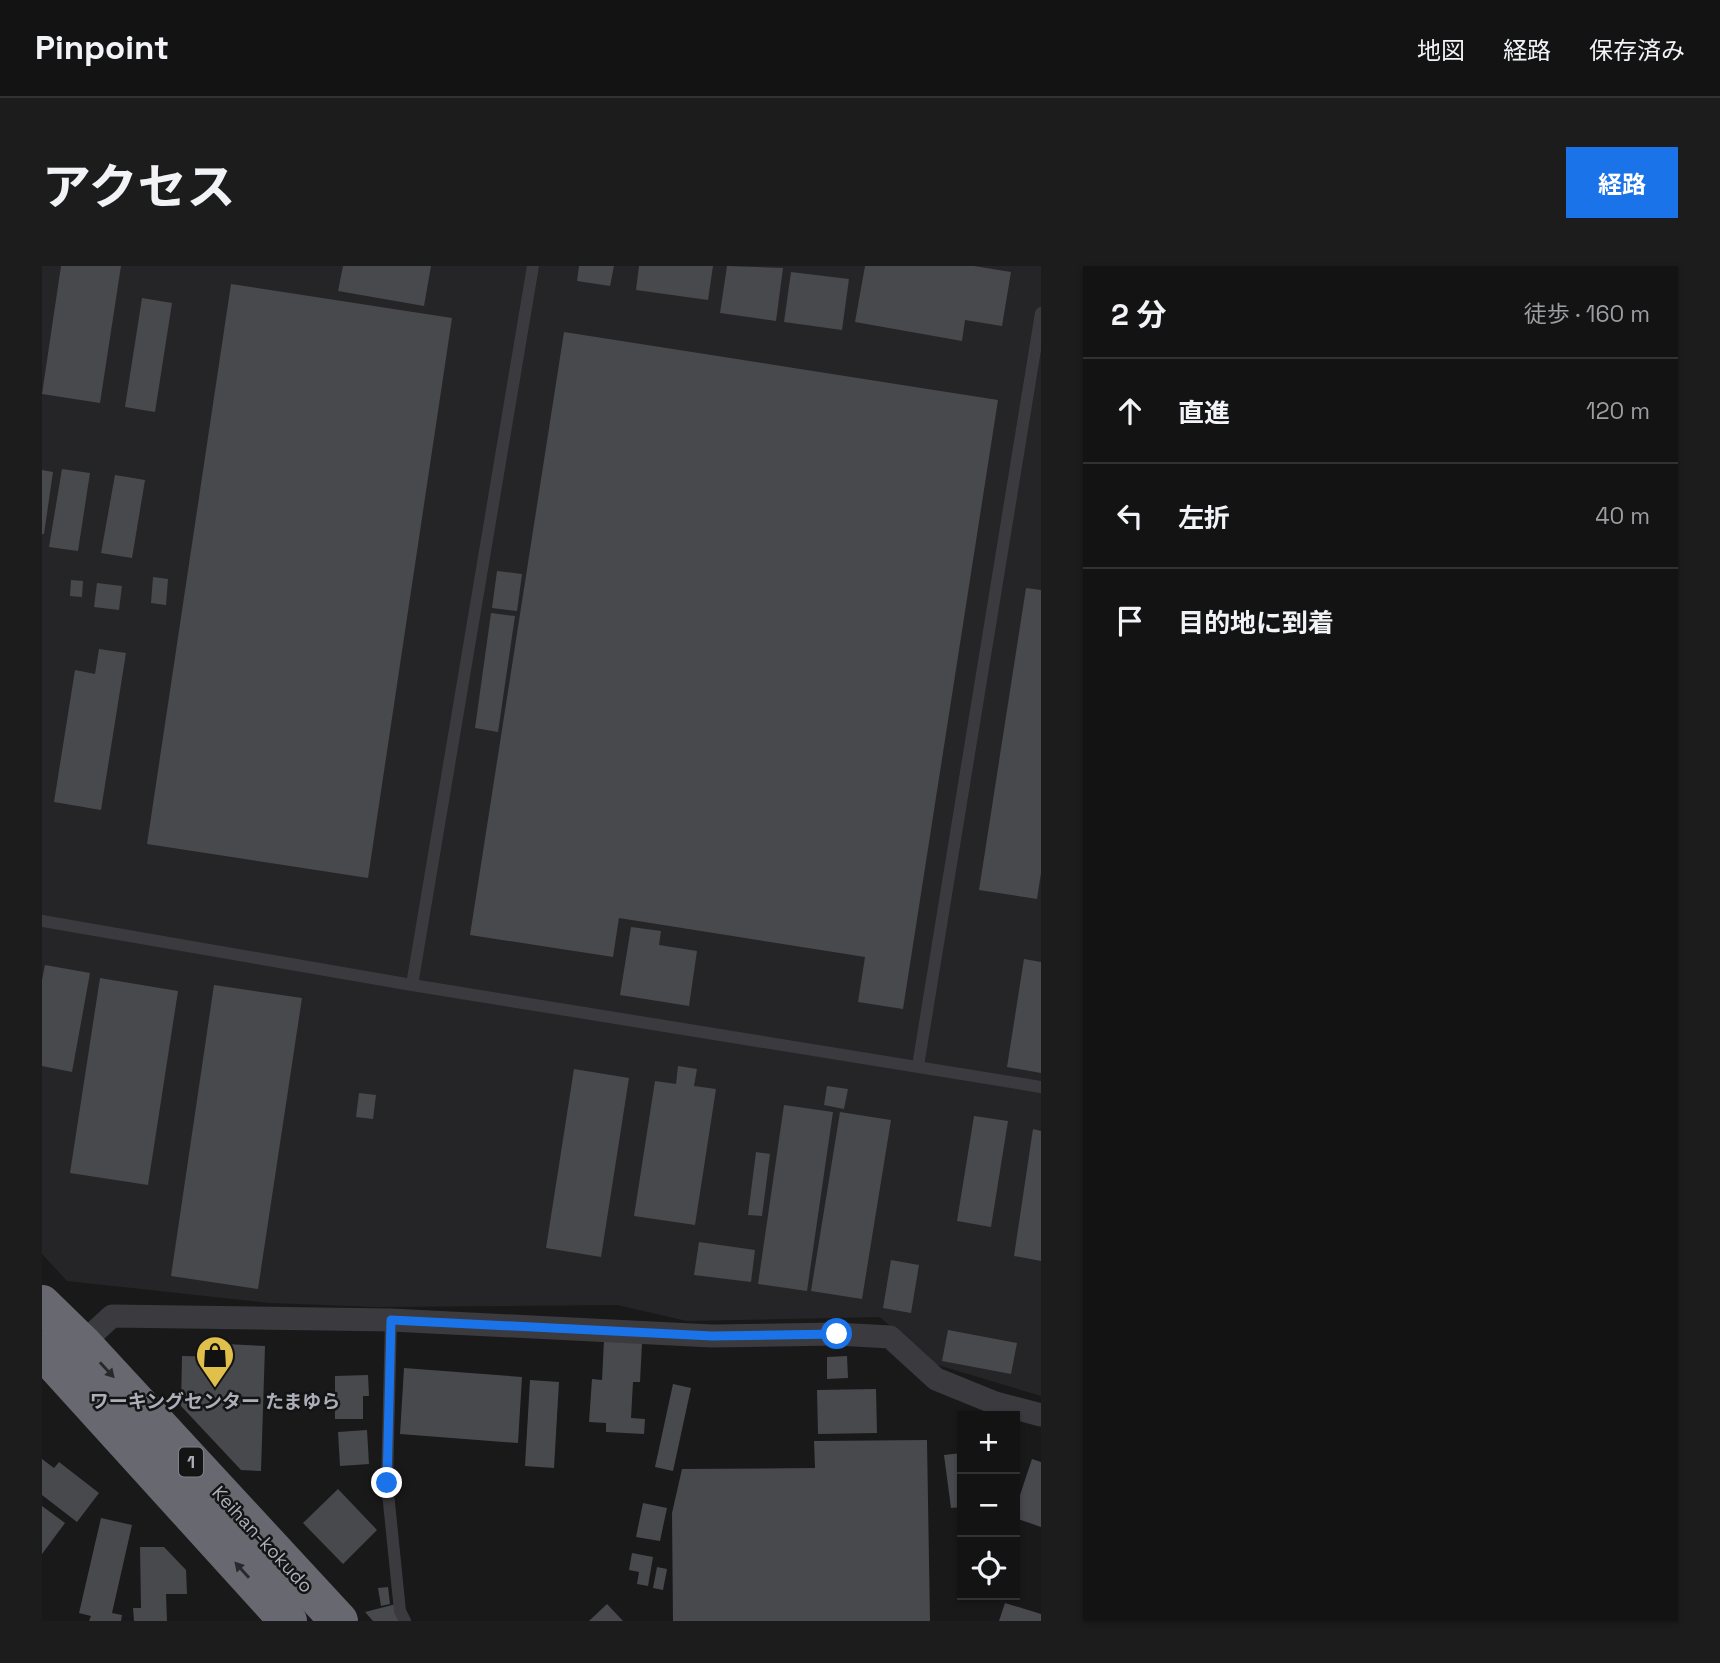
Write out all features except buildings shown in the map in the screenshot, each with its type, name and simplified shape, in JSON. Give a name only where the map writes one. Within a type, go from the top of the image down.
[{"type":"highway","name":"Keihan-kokudo","points":[[42,1304],[61,1354],[288,1621]]},
{"type":"highway","name":"Keihan-kokudo","points":[[61,1354],[339,1621]]},
{"type":"street","points":[[61,1354],[112,1316],[391,1320],[712,1336],[837,1334],[890,1337],[936,1379],[996,1403],[1041,1415]]},
{"type":"lane","points":[[412,985],[533,266]]},
{"type":"lane","points":[[918,1066],[1041,313]]},
{"type":"lane","points":[[42,921],[412,985],[1041,1087]]},
{"type":"lane","points":[[391,1320],[387,1483],[400,1611],[405,1621]]},
{"type":"shaded area","points":[[42,266],[1041,266],[1041,1396],[931,1363],[880,1317],[687,1321],[617,1305],[375,1307],[270,1303],[67,1281],[42,1254]]},
{"type":"place","name":"ワーキングセンター たまゆら","points":[[215,1389]]},
{"type":"route","points":[[387,1483],[391,1320],[712,1336],[837,1334]]}]
